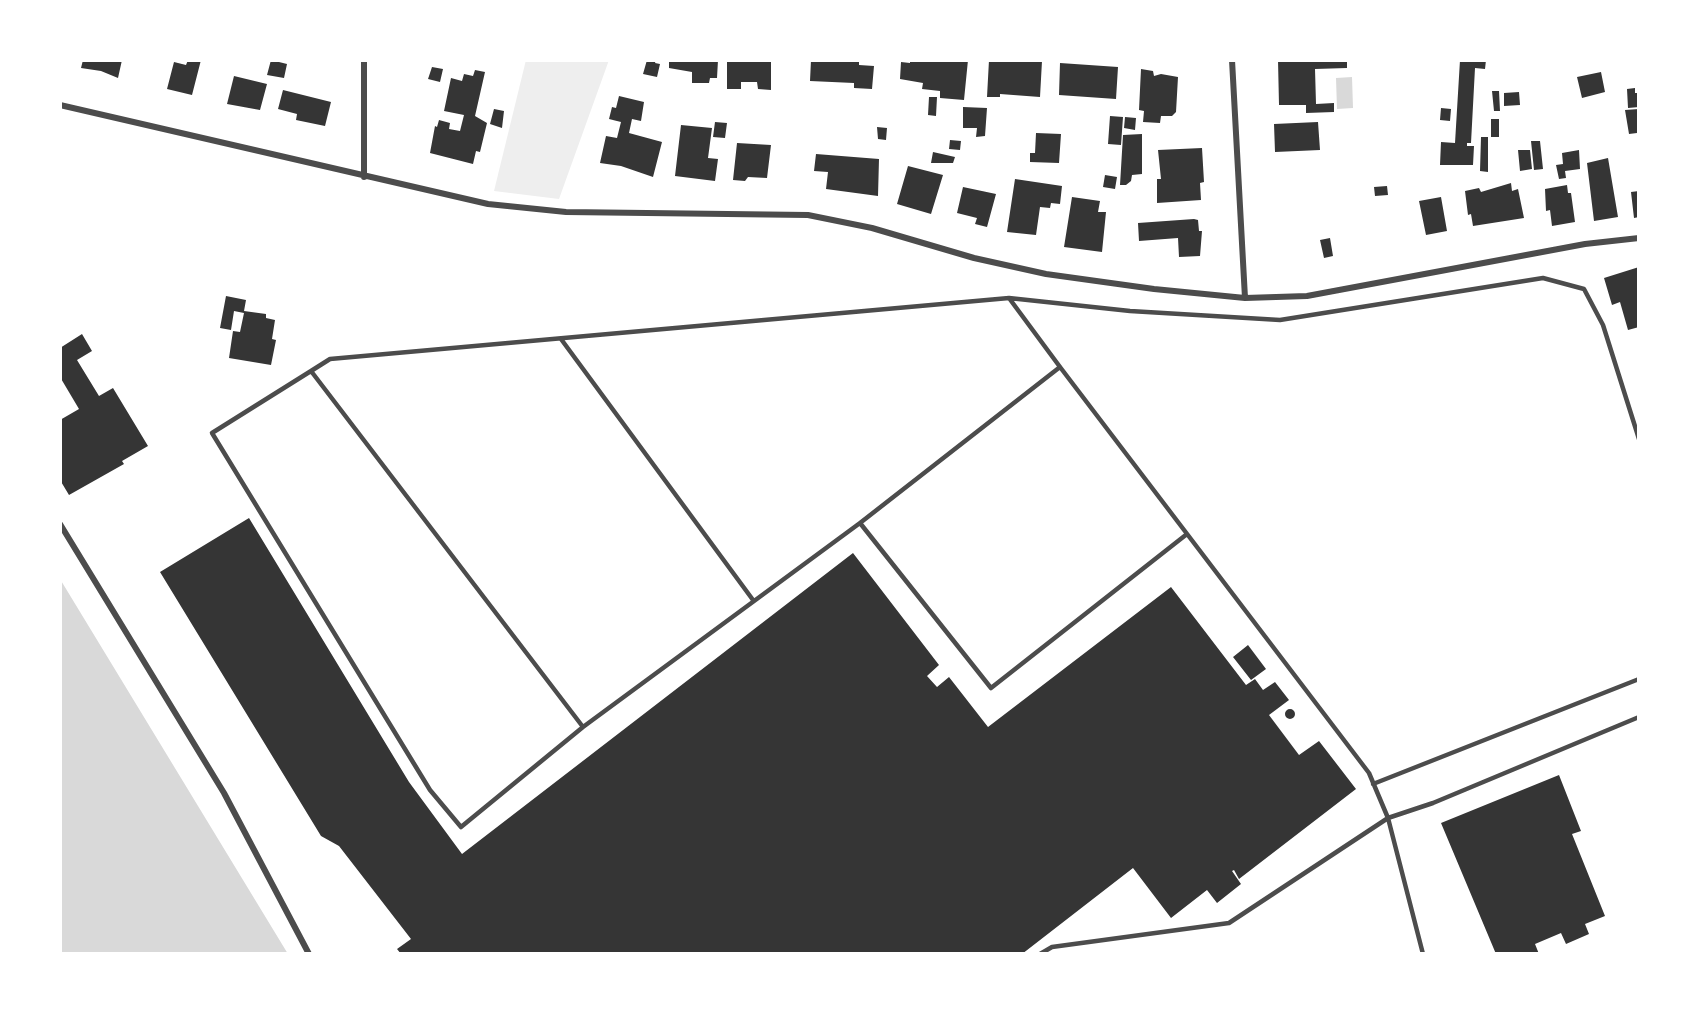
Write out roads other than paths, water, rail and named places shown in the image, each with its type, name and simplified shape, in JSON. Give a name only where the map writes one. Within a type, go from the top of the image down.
[{"type":"street","points":[[364,60],[364,177]]},
{"type":"street","points":[[1232,60],[1245,298]]},
{"type":"street","points":[[60,105],[488,204],[566,212],[808,215],[872,228],[974,258],[1046,274],[1154,289],[1245,298],[1317,294],[1585,244],[1639,238]]},
{"type":"street","points":[[60,524],[224,793],[309,954]]},
{"type":"lane","points":[[1060,367],[860,523],[583,727],[461,827],[430,790],[212,433],[330,359],[1009,298],[1130,311],[1280,320],[1543,278],[1584,289],[1603,325],[1639,440]]},
{"type":"lane","points":[[1009,298],[1369,773],[1388,818],[1423,954]]},
{"type":"lane","points":[[561,339],[753,600]]},
{"type":"lane","points":[[311,370],[583,727]]},
{"type":"lane","points":[[860,523],[991,688],[1187,534]]},
{"type":"lane","points":[[1373,784],[1639,679]]},
{"type":"lane","points":[[1040,954],[1052,947],[1228,923],[1388,818],[1433,803],[1639,717]]}]
